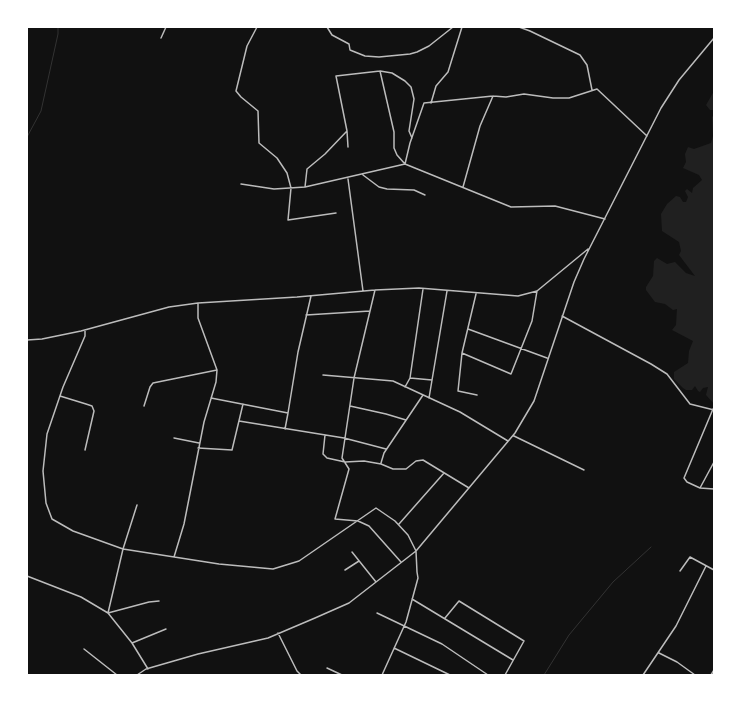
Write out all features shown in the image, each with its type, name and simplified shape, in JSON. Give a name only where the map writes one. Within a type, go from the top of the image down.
[{"type":"street","points":[[161,38],[166,27]]},
{"type":"street","points":[[257,27],[248,46],[236,91],[240,97],[258,111],[259,143],[277,158],[283,166],[290,181],[291,188],[288,220],[336,213]]},
{"type":"street","points":[[327,27],[332,35],[349,44],[350,50],[365,56],[379,57],[417,52],[429,46],[453,27]]},
{"type":"street","points":[[431,103],[436,86],[448,72],[462,27]]},
{"type":"street","points":[[518,27],[537,34],[580,55],[587,65],[592,90]]},
{"type":"street","points":[[137,675],[148,669],[278,633],[349,603],[416,551],[514,436],[534,401],[547,358],[574,282],[590,248],[606,220],[662,108],[679,80],[714,38]]},
{"type":"street","points":[[348,147],[347,131],[336,76],[380,71],[392,73],[405,81],[412,90],[414,99],[409,131],[412,138]]},
{"type":"street","points":[[380,71],[394,132],[394,148],[397,155],[405,164],[511,207],[555,206],[606,220]]},
{"type":"street","points":[[405,164],[424,103],[493,96],[506,97],[524,94],[553,98],[569,98],[597,89],[648,136]]},
{"type":"street","points":[[463,187],[478,131],[493,96]]},
{"type":"street","points":[[305,187],[307,169],[325,154],[347,131]]},
{"type":"street","points":[[241,184],[274,189],[305,187],[348,179],[405,164]]},
{"type":"street","points":[[363,175],[379,187],[387,190],[414,190],[425,195]]},
{"type":"street","points":[[348,179],[363,291]]},
{"type":"street","points":[[27,340],[42,339],[85,330],[169,307],[198,303],[311,296],[375,290],[423,289],[518,296],[537,291],[590,248]]},
{"type":"street","points":[[405,387],[410,378],[423,289]]},
{"type":"street","points":[[375,290],[354,378],[342,458],[349,469],[335,518],[358,521],[369,526],[402,562]]},
{"type":"street","points":[[429,398],[446,291]]},
{"type":"street","points":[[462,353],[511,374],[532,321],[537,291]]},
{"type":"street","points":[[476,294],[462,353],[458,391],[477,395]]},
{"type":"street","points":[[285,429],[306,315],[311,296]]},
{"type":"street","points":[[174,557],[184,524],[199,443],[217,370],[198,318],[198,303]]},
{"type":"street","points":[[306,315],[370,312]]},
{"type":"street","points":[[562,316],[667,374],[690,404],[713,410],[684,478],[687,482],[700,488],[714,489]]},
{"type":"street","points":[[468,328],[547,358]]},
{"type":"street","points":[[85,330],[47,434],[43,471],[46,503],[52,519],[73,531],[123,549],[219,564],[273,569],[299,561],[376,508],[399,525],[408,535],[416,551],[418,578],[404,626],[382,675]]},
{"type":"street","points":[[144,406],[150,387],[153,383],[217,370]]},
{"type":"street","points":[[323,375],[392,382],[460,412],[509,441]]},
{"type":"street","points":[[410,378],[432,380]]},
{"type":"street","points":[[380,464],[386,449],[423,395]]},
{"type":"street","points":[[60,396],[92,406],[94,411],[84,450]]},
{"type":"street","points":[[211,398],[288,413]]},
{"type":"street","points":[[198,448],[232,450],[243,404]]},
{"type":"street","points":[[350,406],[406,420]]},
{"type":"street","points":[[239,421],[344,438],[386,449]]},
{"type":"street","points":[[325,435],[324,456],[345,462],[364,461],[380,464],[393,469],[406,469],[416,461],[423,460],[469,488]]},
{"type":"street","points":[[514,436],[584,470]]},
{"type":"street","points":[[174,438],[199,443]]},
{"type":"street","points":[[700,488],[714,462]]},
{"type":"street","points":[[399,525],[444,473]]},
{"type":"street","points":[[108,613],[123,549],[137,505]]},
{"type":"street","points":[[352,552],[376,582]]},
{"type":"street","points":[[680,571],[690,557],[714,570]]},
{"type":"street","points":[[345,570],[359,561]]},
{"type":"street","points":[[644,675],[676,626],[706,566]]},
{"type":"street","points":[[27,576],[80,597],[108,613],[132,643],[148,669]]},
{"type":"street","points":[[412,599],[514,660]]},
{"type":"street","points":[[108,613],[149,602],[159,601]]},
{"type":"street","points":[[445,618],[459,601],[524,641],[505,675]]},
{"type":"street","points":[[377,613],[442,644],[488,675]]},
{"type":"street","points":[[132,643],[166,629]]},
{"type":"street","points":[[278,633],[297,671],[301,675]]},
{"type":"street","points":[[394,648],[450,675]]},
{"type":"street","points":[[84,649],[117,675]]},
{"type":"street","points":[[659,653],[677,662],[695,675]]},
{"type":"street","points":[[328,668],[342,675]]},
{"type":"street","points":[[712,675],[714,670]]},
{"type":"shaded area","points":[[714,91],[714,110],[710,110],[706,105]]},
{"type":"shaded area","points":[[714,115],[714,404],[706,395],[708,387],[703,388],[700,392],[695,386],[692,390],[686,390],[674,379],[674,372],[688,363],[689,351],[693,341],[672,330],[676,325],[677,309],[673,310],[665,304],[655,302],[646,290],[646,287],[653,276],[654,261],[657,258],[667,264],[675,262],[686,273],[695,276],[679,255],[681,251],[679,242],[662,231],[661,214],[667,204],[676,196],[680,197],[683,202],[686,202],[688,197],[685,191],[687,189],[692,193],[693,188],[702,180],[699,175],[683,168],[686,162],[685,154],[688,147],[694,149],[711,143],[713,136],[712,117]]},
{"type":"waterway","points":[[27,137],[41,111],[58,34],[58,27]]},
{"type":"waterway","points":[[544,675],[569,635],[613,582],[651,547]]}]
